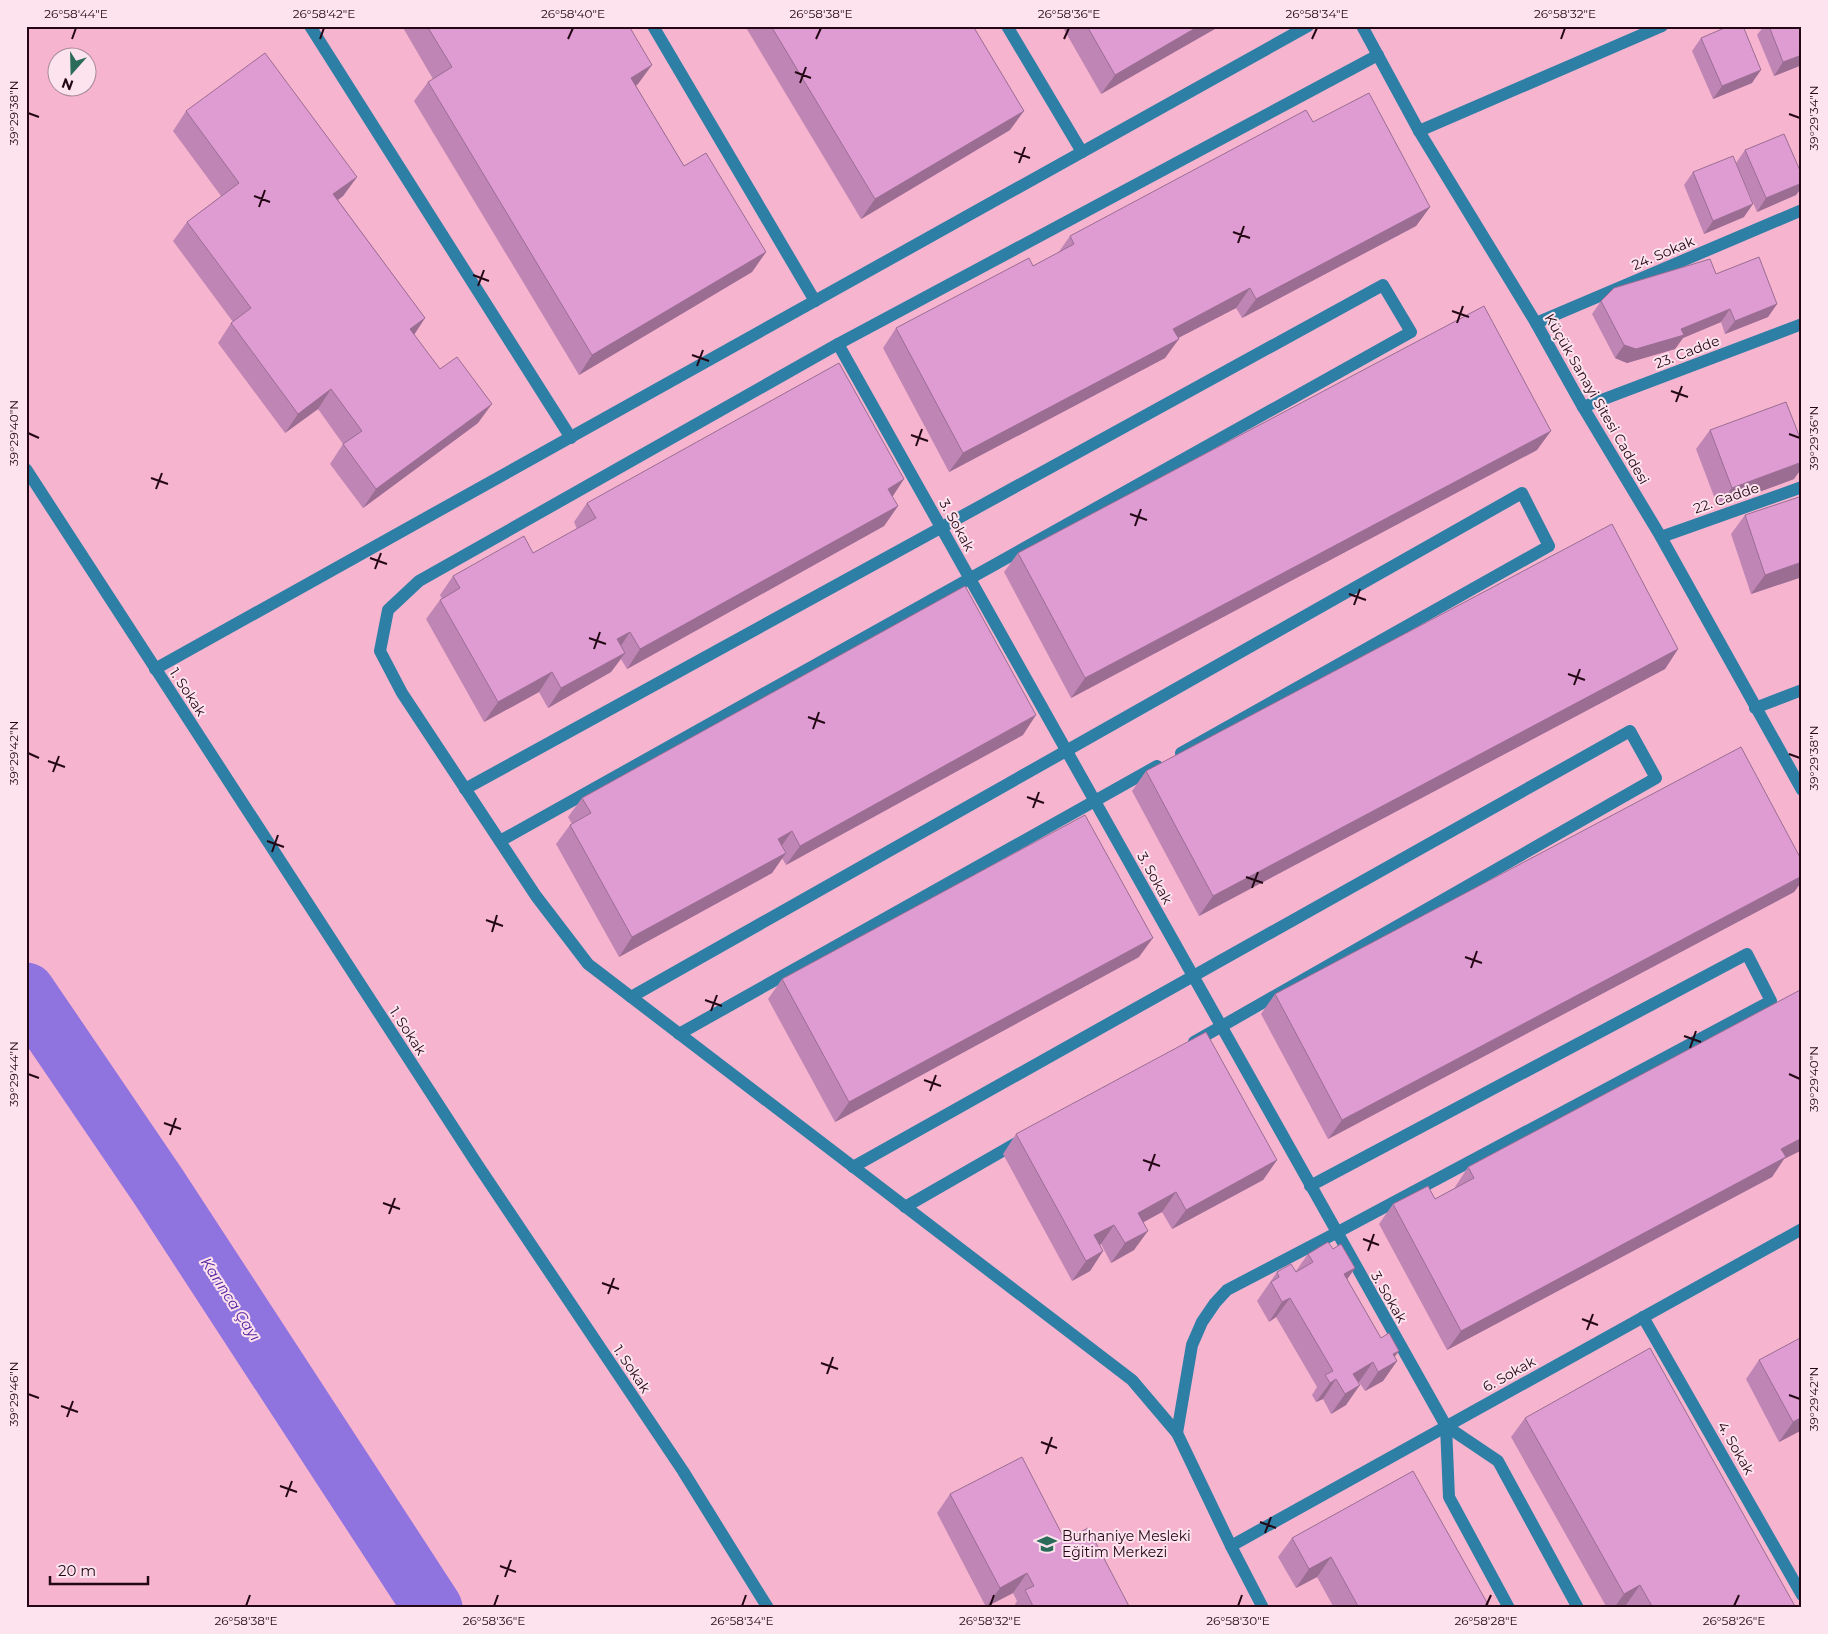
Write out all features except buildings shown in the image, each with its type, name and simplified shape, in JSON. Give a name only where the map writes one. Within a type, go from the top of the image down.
[{"type":"street","points":[[310,26],[570,438]]},
{"type":"street","points":[[653,26],[815,301]]},
{"type":"street","points":[[1007,26],[1082,152]]},
{"type":"street","points":[[155,669],[1308,26]]},
{"type":"street","name":"Küçük Sanayi Sitesi Caddesi","points":[[1362,26],[1419,131],[1536,323],[1660,537],[1802,790]]},
{"type":"street","points":[[1419,131],[1662,26]]},
{"type":"street","points":[[1262,1608],[1177,1433],[1132,1380],[588,964],[536,896],[402,693],[380,651],[388,610],[419,581],[838,344],[1378,55]]},
{"type":"street","name":"24. Sokak","points":[[1536,323],[1802,210]]},
{"type":"street","points":[[465,789],[1383,285],[1411,332],[500,841]]},
{"type":"street","name":"23. Cadde","points":[[1583,407],[1802,324]]},
{"type":"street","name":"3. Sokak","points":[[838,344],[1446,1426],[1498,1461],[1578,1608]]},
{"type":"street","name":"1. Sokak","points":[[26,469],[477,1164],[683,1471],[768,1608]]},
{"type":"street","name":"22. Cadde","points":[[1660,537],[1802,487]]},
{"type":"street","points":[[631,997],[1522,493],[1549,546],[679,1034]]},
{"type":"street","points":[[1755,708],[1802,690]]},
{"type":"street","points":[[853,1167],[1630,731],[1656,778],[1187,1046]]},
{"type":"street","points":[[1177,1433],[1192,1345],[1202,1322],[1227,1290],[1771,1001],[1747,954],[1310,1186]]},
{"type":"street","points":[[905,1207],[1033,1134]]},
{"type":"street","name":"6. Sokak","points":[[1231,1546],[1802,1228]]},
{"type":"street","name":"4. Sokak","points":[[1643,1317],[1802,1595]]},
{"type":"street","name":"3. Sokak","points":[[1446,1426],[1449,1497],[1509,1608]]},
{"type":"waterway","name":"Karınca Çayı","points":[[26,992],[158,1186],[433,1608]]},
{"type":"place","name":"Burhaniye Mesleki Eğitim Merkezi","points":[[1047,1544]]}]
